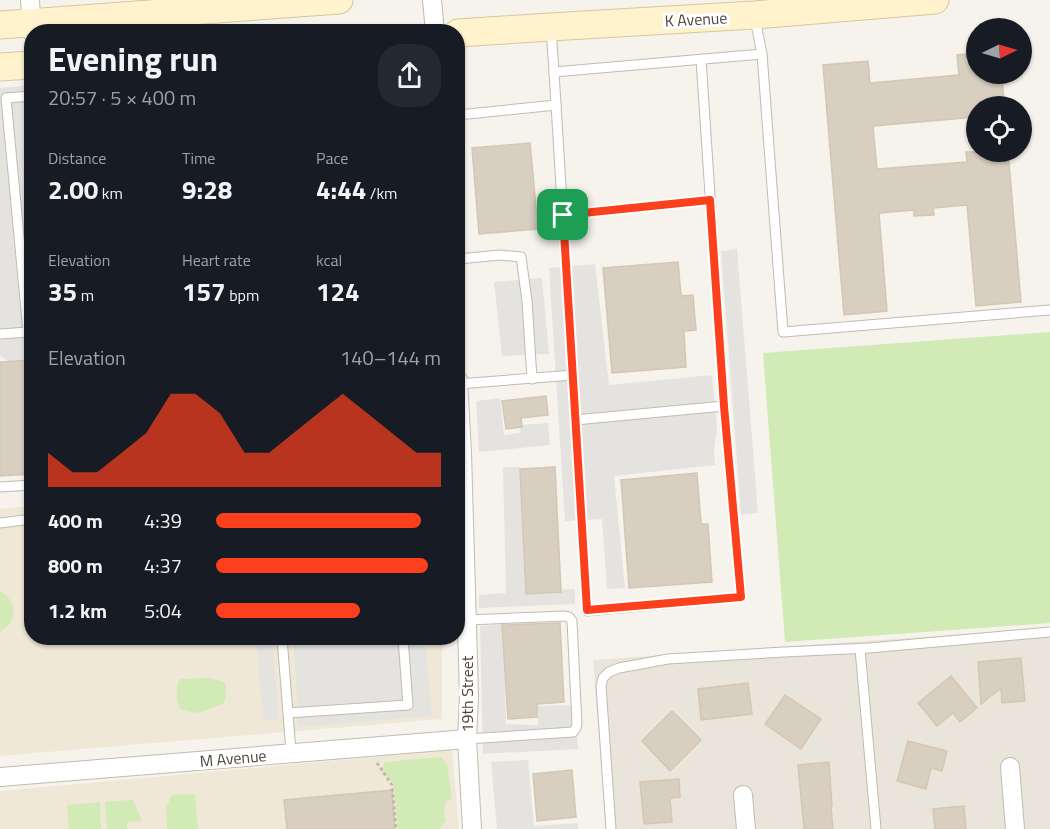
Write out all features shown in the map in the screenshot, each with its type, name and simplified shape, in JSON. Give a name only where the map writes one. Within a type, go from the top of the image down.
[{"type":"main road","points":[[0,25],[31,18],[339,0]]},
{"type":"main road","name":"K Avenue","points":[[465,33],[754,8],[934,0]]},
{"type":"main road","points":[[0,67],[24,66]]},
{"type":"street","points":[[432,0],[434,24]]},
{"type":"street","name":"19th Street","points":[[465,583],[469,696],[467,738],[472,829]]},
{"type":"street","name":"M Avenue","points":[[0,777],[467,738]]},
{"type":"street","points":[[1010,767],[1015,829]]},
{"type":"street","points":[[743,795],[746,829]]},
{"type":"lane","points":[[754,8],[762,54],[783,332],[1050,310]]},
{"type":"lane","points":[[550,27],[587,610],[741,597],[724,406],[701,59]]},
{"type":"lane","points":[[554,72],[762,54]]},
{"type":"lane","points":[[24,97],[3,98],[24,280]]},
{"type":"lane","points":[[465,114],[556,105]]},
{"type":"lane","points":[[563,215],[710,200]]},
{"type":"lane","points":[[465,258],[500,255],[521,256],[527,301],[532,379]]},
{"type":"lane","points":[[0,334],[24,332]]},
{"type":"lane","points":[[465,384],[573,375]]},
{"type":"lane","points":[[576,420],[724,406]]},
{"type":"lane","points":[[0,487],[24,486]]},
{"type":"lane","points":[[0,522],[24,520]]},
{"type":"lane","points":[[467,620],[569,616],[572,621],[577,724],[573,732],[467,738]]},
{"type":"lane","points":[[611,829],[601,686],[603,678],[609,672],[668,659],[860,649],[1050,632]]},
{"type":"lane","points":[[283,645],[291,753]]},
{"type":"lane","points":[[288,713],[408,705],[404,645]]},
{"type":"lane","points":[[860,649],[876,829]]},
{"type":"path","points":[[366,747],[392,785],[396,829]]},
{"type":"shaded area","points":[[24,86],[24,362],[10,363],[0,355],[0,88]]},
{"type":"shaded area","points":[[737,249],[758,513],[741,515],[721,251]]},
{"type":"shaded area","points":[[595,264],[609,385],[712,375],[717,428],[714,450],[715,465],[614,476],[625,588],[607,589],[602,519],[565,521],[549,268]]},
{"type":"shaded area","points":[[542,278],[549,354],[502,356],[494,282]]},
{"type":"shaded area","points":[[500,398],[504,435],[520,433],[521,425],[548,423],[550,445],[479,452],[476,401]]},
{"type":"shaded area","points":[[503,467],[520,467],[525,592],[575,589],[575,604],[479,608],[479,595],[506,593]]},
{"type":"shaded area","points":[[24,507],[24,645],[442,645],[442,719],[0,756],[0,509]]},
{"type":"shaded area","points":[[504,624],[506,724],[538,725],[537,706],[575,705],[578,749],[483,754],[480,626]]},
{"type":"shaded area","points":[[1050,628],[1050,829],[606,829],[593,660]]},
{"type":"shaded area","points":[[257,645],[273,645],[279,719],[263,720]]},
{"type":"shaded area","points":[[293,645],[426,645],[432,716],[299,727]]},
{"type":"shaded area","points":[[452,750],[459,829],[0,829],[0,791]]},
{"type":"shaded area","points":[[528,760],[534,826],[578,823],[578,829],[497,829],[491,762]]},
{"type":"green space","points":[[1050,332],[1050,623],[785,642],[763,353]]},
{"type":"green space","points":[[0,591],[10,600],[14,612],[10,623],[0,632]]},
{"type":"green space","points":[[207,678],[223,681],[226,685],[225,701],[198,713],[181,710],[177,694],[180,679]]},
{"type":"green space","points":[[441,757],[447,764],[452,799],[446,801],[444,813],[446,821],[439,829],[398,829],[394,785],[381,771],[385,762]]},
{"type":"green space","points":[[195,794],[198,829],[167,829],[166,808],[172,795]]},
{"type":"green space","points":[[133,800],[142,821],[127,822],[127,829],[107,829],[105,802]]},
{"type":"green space","points":[[100,802],[101,829],[68,829],[67,805]]},
{"type":"building","points":[[966,54],[966,84],[1003,84],[1003,96],[966,96],[966,118],[873,126],[877,169],[967,162],[1009,162],[1021,302],[976,306],[967,205],[933,208],[934,215],[914,216],[914,210],[879,213],[887,311],[844,315],[823,65],[868,61],[870,83],[959,75],[957,55]]},
{"type":"building","points":[[530,143],[538,229],[479,234],[472,148]]},
{"type":"building","points":[[678,262],[681,296],[693,295],[696,330],[684,331],[686,367],[612,373],[603,268]]},
{"type":"building","points":[[24,360],[24,474],[0,476],[0,362]]},
{"type":"building","points":[[546,396],[548,415],[521,418],[522,427],[506,429],[502,401]]},
{"type":"building","points":[[555,467],[561,592],[526,594],[520,469]]},
{"type":"building","points":[[697,473],[701,524],[708,524],[712,582],[629,588],[621,480]]},
{"type":"building","points":[[560,623],[564,702],[537,704],[537,717],[508,719],[502,625]]},
{"type":"building","points":[[1021,658],[1025,701],[1002,703],[1001,688],[981,704],[978,662]]},
{"type":"building","points":[[951,676],[977,708],[960,722],[953,713],[937,726],[918,703]]},
{"type":"building","points":[[748,683],[752,714],[701,720],[698,689]]},
{"type":"building","points":[[785,695],[821,719],[801,749],[765,724]]},
{"type":"building","points":[[672,711],[701,740],[670,771],[642,741]]},
{"type":"building","points":[[908,741],[947,751],[942,771],[931,768],[926,789],[897,781]]},
{"type":"building","points":[[829,762],[833,829],[804,829],[798,765]]},
{"type":"building","points":[[572,770],[576,817],[537,821],[533,774]]},
{"type":"building","points":[[679,779],[680,797],[670,798],[672,822],[644,824],[640,782]]},
{"type":"building","points":[[392,790],[395,829],[287,829],[284,800]]},
{"type":"building","points":[[964,806],[966,829],[935,829],[933,809]]},
{"type":"route","points":[[710,200],[724,406],[741,597],[587,610],[563,215],[710,200]]}]
